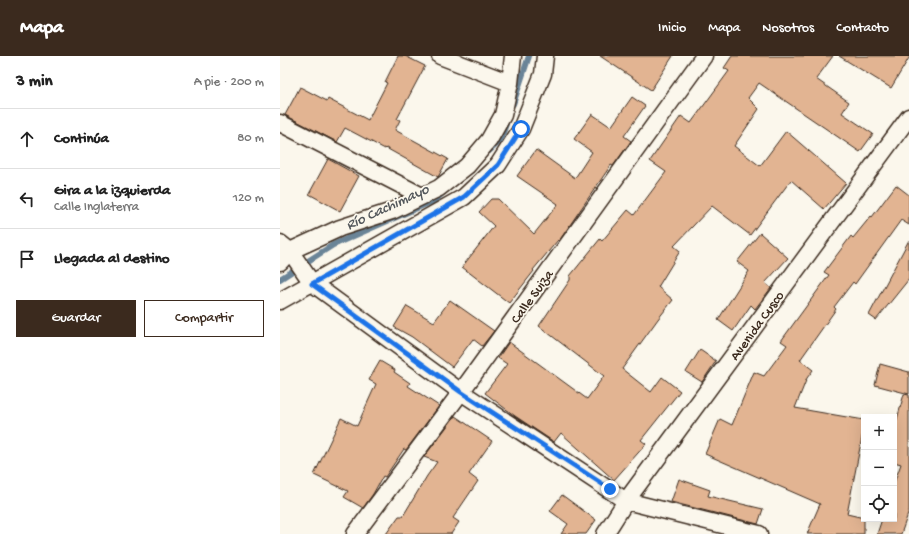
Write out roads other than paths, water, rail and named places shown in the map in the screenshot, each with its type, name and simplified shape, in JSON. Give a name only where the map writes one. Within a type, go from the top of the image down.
[{"type":"street","points":[[440,56],[510,83]]},
{"type":"street","points":[[513,56],[510,83],[503,115],[489,140],[467,166],[439,188],[392,211],[340,228],[287,254],[311,282],[461,392],[626,501],[759,534]]},
{"type":"street","points":[[280,301],[311,282],[464,197],[498,165],[521,129],[543,74],[545,56]]},
{"type":"street","name":"Calle Suiza","points":[[356,534],[461,392],[704,56]]},
{"type":"street","name":"Avenida Cusco","points":[[605,534],[626,501],[909,117]]},
{"type":"street","points":[[280,123],[422,196]]},
{"type":"waterway","name":"Río Cachimayo","points":[[513,104],[529,56]]},
{"type":"waterway","name":"Río Cachimayo","points":[[489,151],[500,141],[506,124]]},
{"type":"waterway","name":"Río Cachimayo","points":[[280,279],[333,245],[435,200],[444,192]]}]
